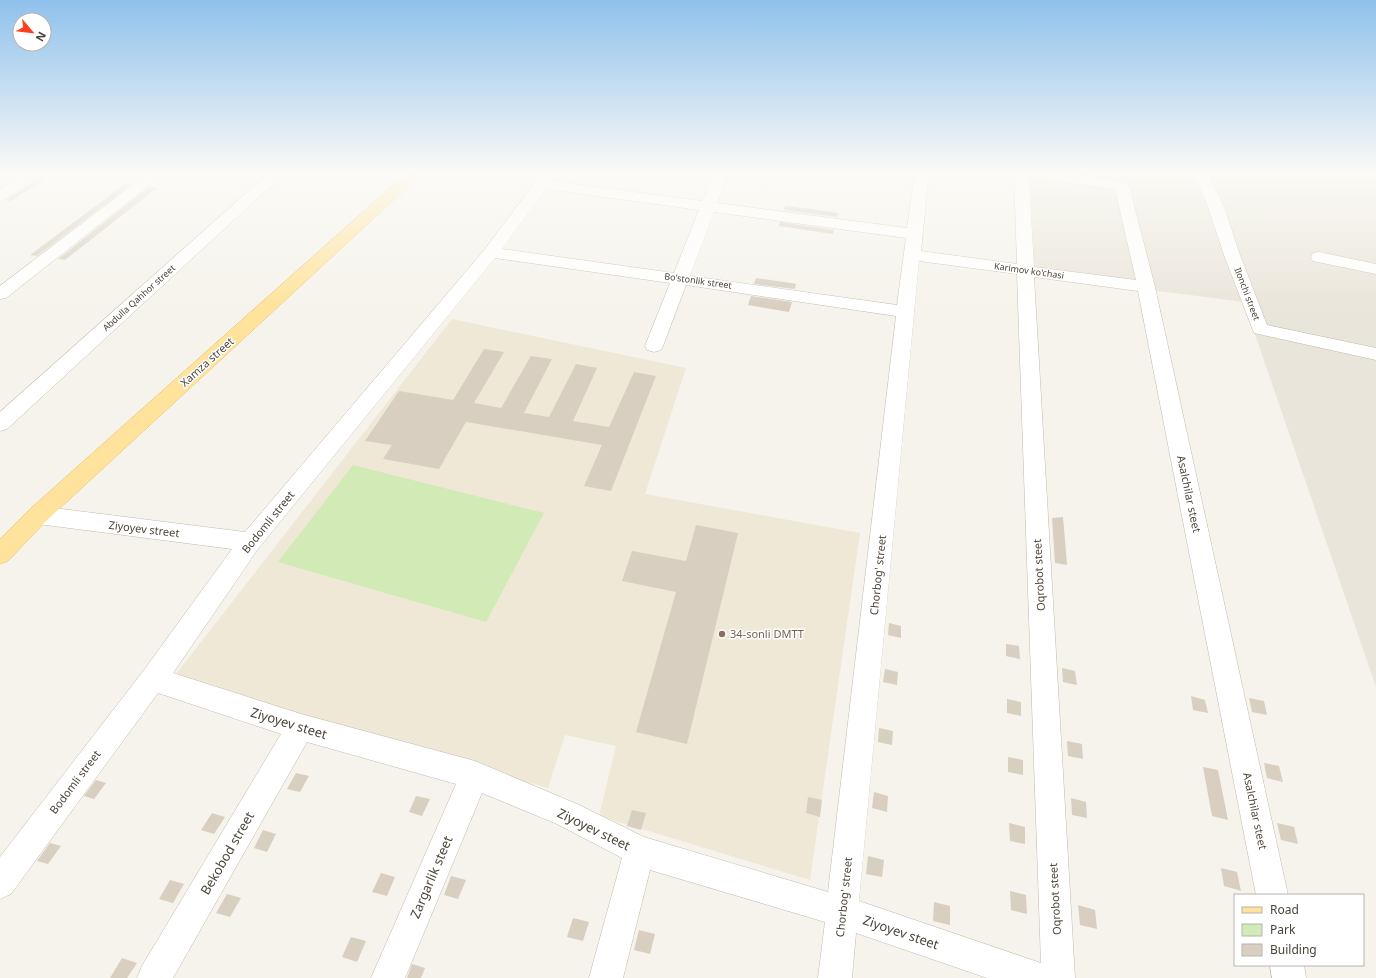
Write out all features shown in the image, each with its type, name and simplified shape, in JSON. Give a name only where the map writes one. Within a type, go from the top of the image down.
[{"type":"main road","name":"Xamza street","points":[[0,554],[38,515],[367,218]]},
{"type":"street","points":[[0,294],[100,218]]},
{"type":"street","name":"Abdulla Qahhor street","points":[[0,424],[228,218]]},
{"type":"street","name":"Bodomli street","points":[[0,883],[153,679],[250,542],[491,252],[517,218]]},
{"type":"street","points":[[654,346],[704,218]]},
{"type":"street","name":"Karimov ko'chasi","points":[[771,218],[913,244],[1025,271],[1146,287]]},
{"type":"street","name":"Chorbog' street","points":[[835,978],[916,218]]},
{"type":"street","name":"Oqrobot steet","points":[[1023,218],[1058,978]]},
{"type":"street","name":"Asalchilar steet","points":[[1130,218],[1146,287],[1272,894]]},
{"type":"street","name":"Ilonchi street","points":[[1220,218],[1260,329],[1376,354]]},
{"type":"street","name":"Bo'stonlik street","points":[[491,252],[681,278],[905,312]]},
{"type":"street","points":[[1319,257],[1376,269]]},
{"type":"street","name":"Ziyoyev street","points":[[38,515],[250,542]]},
{"type":"street","name":"Ziyoyev steet","points":[[153,679],[300,727],[475,775],[567,814],[640,851],[843,912],[1036,978]]},
{"type":"street","name":"Bekobod street","points":[[154,978],[300,727]]},
{"type":"street","name":"Zargarlik steet","points":[[388,978],[475,775]]},
{"type":"street","points":[[606,978],[640,851]]},
{"type":"street","points":[[1287,966],[1290,978]]},
{"type":"shaded area","points":[[1016,218],[1376,218],[1376,687],[1244,302],[1018,273]]},
{"type":"shaded area","points":[[452,319],[686,368],[645,494],[860,533],[810,880],[599,816],[616,746],[565,735],[548,788],[173,678]]},
{"type":"green space","points":[[353,465],[544,513],[486,622],[278,562]]},
{"type":"building","points":[[80,218],[88,218],[37,256],[30,255]]},
{"type":"building","points":[[110,218],[119,218],[65,260],[58,259]]},
{"type":"building","points":[[780,222],[834,230],[833,234],[779,226]]},
{"type":"building","points":[[756,278],[796,284],[795,289],[754,284]]},
{"type":"building","points":[[751,296],[792,302],[789,312],[748,305]]},
{"type":"building","points":[[484,349],[504,352],[474,403],[501,408],[531,356],[552,359],[524,413],[549,417],[576,364],[597,368],[573,421],[609,427],[634,372],[656,376],[611,491],[584,486],[602,445],[466,422],[439,469],[383,459],[392,445],[365,441],[399,391],[453,400]]},
{"type":"building","points":[[1063,517],[1067,565],[1055,563],[1052,518]]},
{"type":"building","points":[[696,525],[738,533],[687,744],[636,732],[676,592],[622,581],[632,551],[686,561]]},
{"type":"building","points":[[889,623],[901,626],[901,638],[888,635]]},
{"type":"building","points":[[1006,644],[1019,646],[1020,659],[1006,656]]},
{"type":"building","points":[[1062,668],[1075,671],[1077,685],[1063,682]]},
{"type":"building","points":[[885,669],[898,672],[897,685],[883,682]]},
{"type":"building","points":[[1191,696],[1205,700],[1208,713],[1193,710]]},
{"type":"building","points":[[1249,698],[1264,701],[1267,715],[1252,712]]},
{"type":"building","points":[[1007,699],[1021,702],[1021,716],[1007,713]]},
{"type":"building","points":[[879,728],[893,731],[892,745],[878,742]]},
{"type":"building","points":[[1067,741],[1082,744],[1083,759],[1068,756]]},
{"type":"building","points":[[1008,757],[1023,760],[1023,775],[1008,772]]},
{"type":"building","points":[[1264,763],[1279,766],[1283,782],[1267,778]]},
{"type":"building","points":[[1203,767],[1218,770],[1228,820],[1212,816]]},
{"type":"building","points":[[296,773],[309,776],[300,792],[287,789]]},
{"type":"building","points":[[96,780],[106,783],[94,799],[84,796]]},
{"type":"building","points":[[874,792],[888,796],[887,812],[872,808]]},
{"type":"building","points":[[416,796],[430,799],[422,816],[409,812]]},
{"type":"building","points":[[808,797],[822,800],[820,817],[806,813]]},
{"type":"building","points":[[1071,798],[1086,802],[1087,818],[1072,815]]},
{"type":"building","points":[[632,810],[646,813],[641,830],[627,826]]},
{"type":"building","points":[[212,813],[225,817],[214,834],[201,830]]},
{"type":"building","points":[[1009,823],[1025,827],[1025,844],[1010,841]]},
{"type":"building","points":[[1277,823],[1294,827],[1298,844],[1281,840]]},
{"type":"building","points":[[263,830],[276,834],[267,852],[254,848]]},
{"type":"building","points":[[50,843],[61,846],[48,864],[37,861]]},
{"type":"building","points":[[868,856],[884,860],[882,877],[866,874]]},
{"type":"building","points":[[1221,868],[1237,872],[1241,891],[1224,886]]},
{"type":"building","points":[[381,873],[395,877],[387,896],[372,892]]},
{"type":"building","points":[[451,876],[466,880],[458,899],[444,895]]},
{"type":"building","points":[[170,880],[184,884],[173,903],[159,899]]},
{"type":"building","points":[[1010,891],[1026,895],[1027,914],[1011,910]]},
{"type":"building","points":[[227,894],[241,898],[230,917],[216,913]]},
{"type":"building","points":[[934,902],[950,906],[950,925],[933,921]]},
{"type":"building","points":[[1078,905],[1095,910],[1097,929],[1080,925]]},
{"type":"building","points":[[573,918],[589,922],[583,941],[567,937]]},
{"type":"building","points":[[639,930],[655,934],[650,954],[634,950]]},
{"type":"building","points":[[351,937],[366,941],[357,962],[342,957]]},
{"type":"building","points":[[122,958],[137,963],[127,978],[110,978]]},
{"type":"building","points":[[412,964],[425,968],[421,978],[407,978]]},
{"type":"place","name":"34-sonli DMTT","points":[[722,634]]}]
